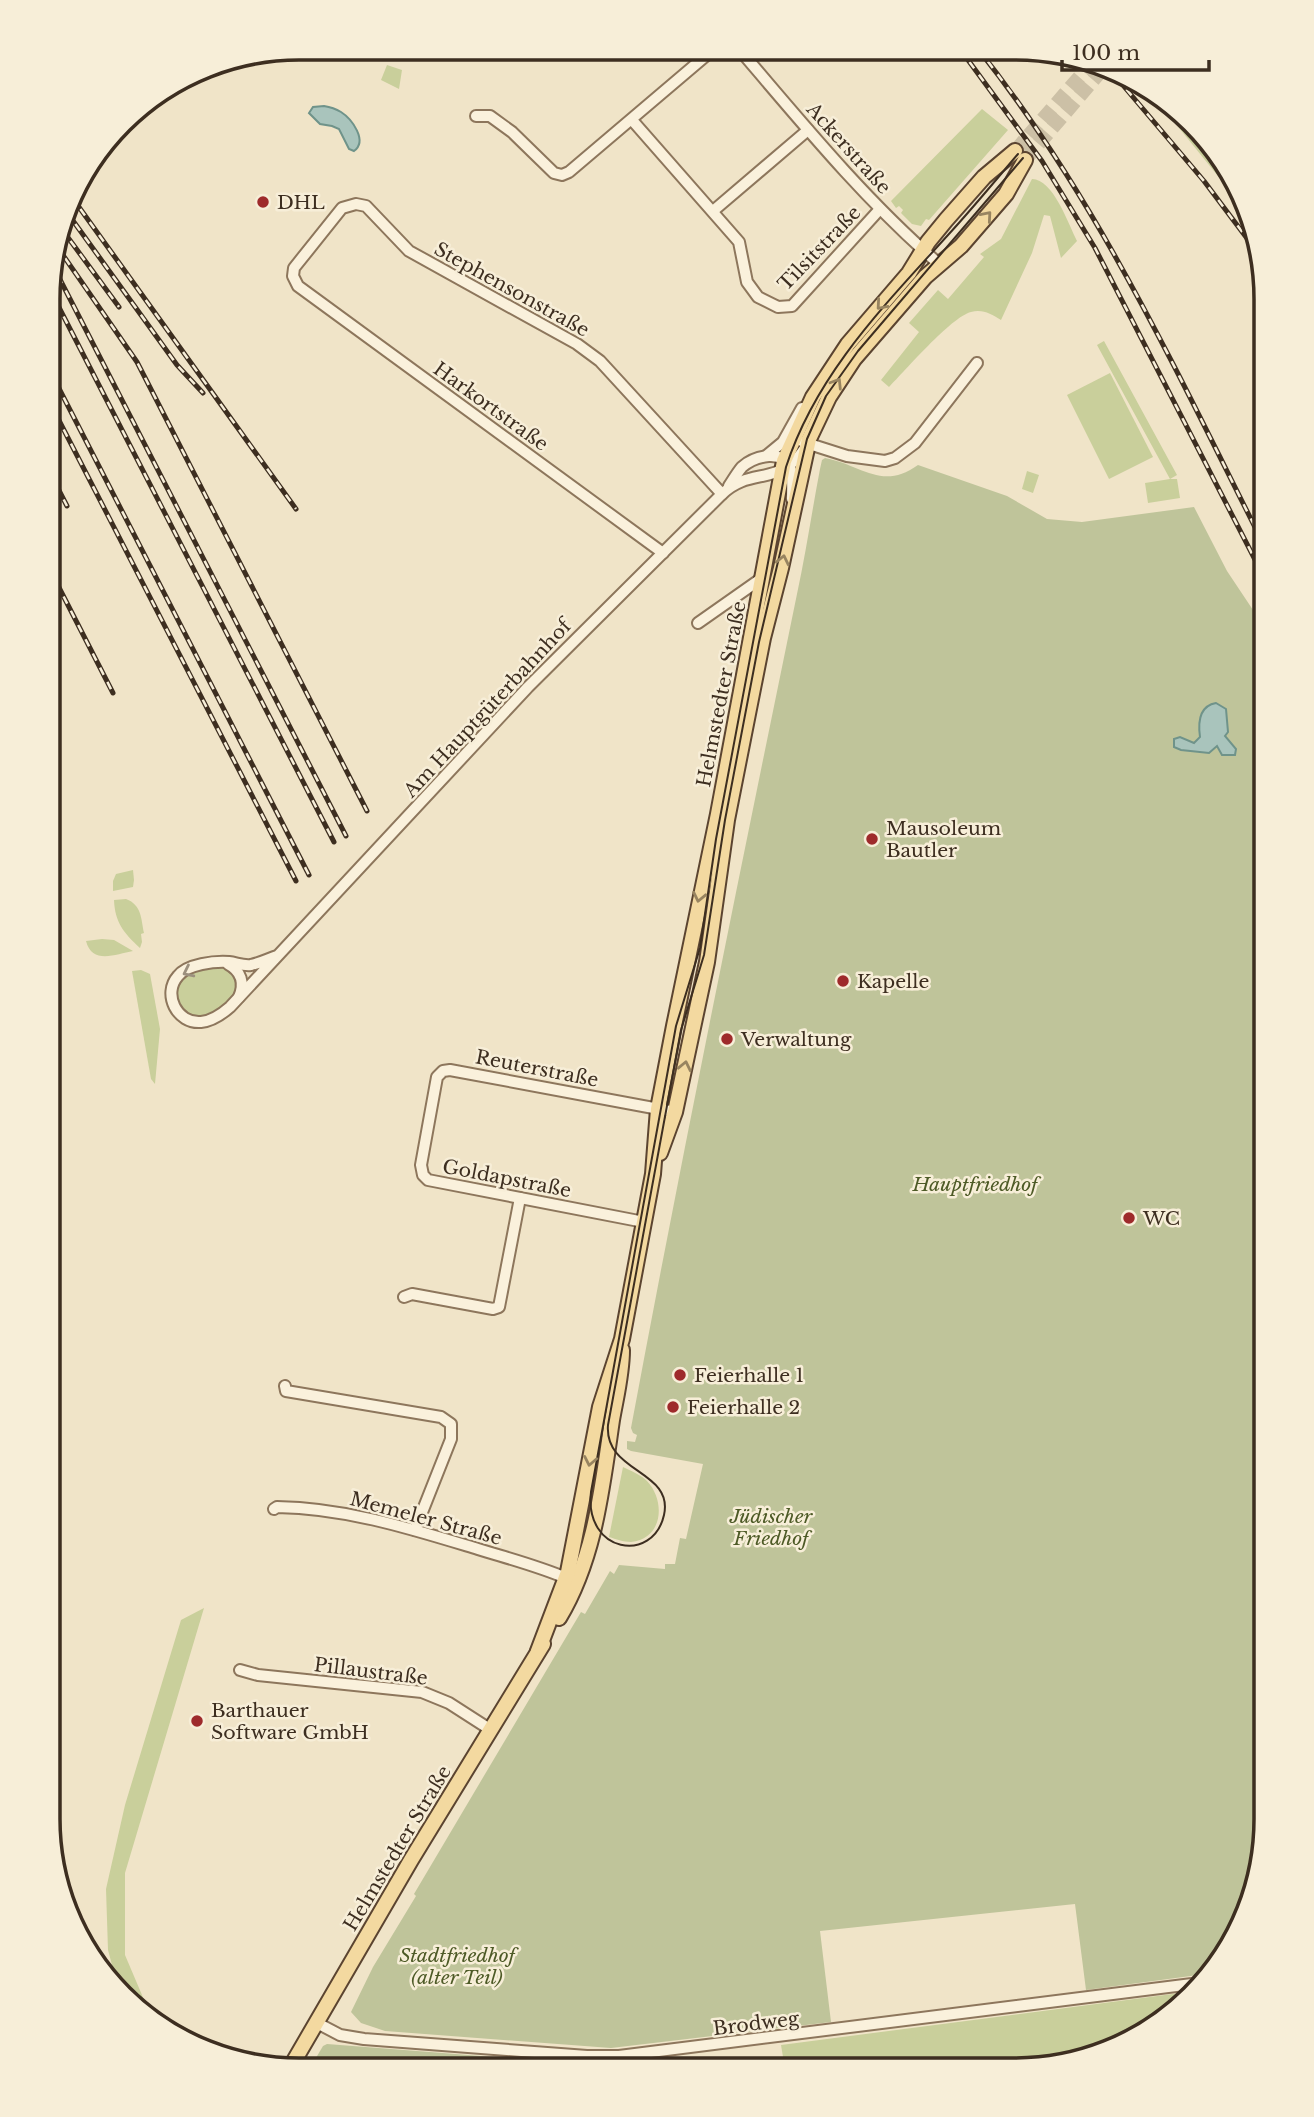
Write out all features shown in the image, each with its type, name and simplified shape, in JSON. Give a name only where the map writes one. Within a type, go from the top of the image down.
[{"type":"main road","name":"Helmstedter Straße","points":[[296,2058],[405,1870],[556,1624],[577,1584],[587,1554],[605,1475],[621,1374],[622,1339],[653,1174],[658,1109],[715,831],[776,500],[785,466],[811,402],[848,344],[909,273],[923,251],[984,177],[1020,155],[1006,194],[961,246],[916,287],[847,369],[821,411],[807,444],[763,638],[727,820],[714,917],[675,1112],[653,1174]]},
{"type":"main road","points":[[680,992],[699,996]]},
{"type":"main road","name":"Helmstedter Straße","points":[[538,1651],[567,1575],[600,1407],[622,1339]]},
{"type":"main road","points":[[556,1624],[566,1597],[567,1575],[578,1559],[587,1554]]},
{"type":"street","points":[[476,116],[490,116],[512,132],[554,173],[562,175],[632,120],[701,60]]},
{"type":"street","name":"Ackerstraße","points":[[749,60],[880,209],[939,264]]},
{"type":"street","points":[[632,120],[713,212],[808,130]]},
{"type":"street","name":"Stephensonstraße","points":[[298,286],[293,276],[294,268],[338,212],[348,205],[366,206],[409,251],[577,344],[600,361],[725,492]]},
{"type":"street","name":"Tilsitstraße","points":[[713,212],[739,242],[747,282],[758,297],[778,307],[792,306],[880,209]]},
{"type":"street","name":"Harkortstraße","points":[[298,286],[663,553]]},
{"type":"street","points":[[785,466],[807,444],[874,460],[895,458],[915,443],[977,363]]},
{"type":"street","name":"Helmstedter Straße","points":[[807,444],[802,438],[811,402]]},
{"type":"street","name":"Helmstedter Straße","points":[[764,457],[781,444],[801,410],[811,402]]},
{"type":"street","points":[[764,457],[776,456],[785,466],[792,513]]},
{"type":"street","name":"Am Hauptgüterbahnhof","points":[[277,956],[250,965],[221,963],[191,968],[177,976],[171,990],[174,1007],[187,1019],[202,1022],[222,1013],[238,999],[528,687],[725,492],[742,468],[764,457]]},
{"type":"street","name":"Am Hauptgüterbahnhof","points":[[725,492],[746,479],[785,466]]},
{"type":"street","points":[[756,477],[771,486],[776,500]]},
{"type":"street","points":[[698,624],[762,578]]},
{"type":"street","points":[[221,963],[233,967],[241,978],[242,991],[238,999]]},
{"type":"street","name":"Reuterstraße","points":[[430,1119],[437,1077],[443,1071],[450,1070],[675,1112]]},
{"type":"street","name":"Goldapstraße","points":[[430,1119],[421,1165],[423,1175],[428,1180],[644,1222]]},
{"type":"street","points":[[404,1297],[412,1294],[493,1309],[499,1307],[520,1198]]},
{"type":"street","points":[[285,1386],[286,1391],[441,1417],[452,1424],[451,1439],[415,1530]]},
{"type":"street","name":"Memeler Straße","points":[[274,1509],[294,1507],[333,1511],[415,1530],[567,1575]]},
{"type":"street","name":"Pillaustraße","points":[[240,1670],[258,1675],[422,1692],[449,1703],[491,1730]]},
{"type":"street","name":"Brodweg","points":[[317,2023],[340,2035],[364,2039],[611,2057],[1186,1985]]},
{"type":"green space","points":[[387,65],[402,70],[399,89],[381,80]]},
{"type":"green space","points":[[982,109],[1008,130],[929,220],[926,219],[921,226],[912,224],[901,213],[903,210],[899,206],[896,208],[891,201]]},
{"type":"green space","points":[[1172,119],[1205,153],[1225,184]]},
{"type":"green space","points":[[1032,179],[1047,186],[1053,194],[1077,241],[1061,258],[1050,216],[1044,215],[1032,253],[1001,320],[979,311],[962,316],[940,334],[889,387],[881,380],[919,332],[909,323],[938,290],[948,299],[984,257],[980,254],[1001,239]]},
{"type":"green space","points":[[1104,341],[1177,475],[1170,479],[1097,345]]},
{"type":"green space","points":[[1110,373],[1153,457],[1109,479],[1067,395]]},
{"type":"green space","name":"Hauptfriedhof","points":[[825,458],[838,461],[883,476],[893,476],[918,465],[1007,496],[1047,519],[1082,522],[1194,507],[1227,571],[1254,612],[1254,1827],[1242,1895],[1230,1924],[1195,1975],[1086,1990],[1075,1904],[820,1931],[831,2022],[611,2048],[385,2031],[361,2023],[351,2012],[373,1967],[416,1896],[414,1894],[581,1612],[585,1614],[610,1571],[614,1574],[619,1565],[665,1569],[665,1564],[675,1564],[680,1538],[686,1539],[703,1464],[631,1451],[627,1449],[627,1441],[635,1442],[637,1435],[631,1428],[822,460]]},
{"type":"green space","points":[[1027,471],[1039,475],[1033,493],[1022,489]]},
{"type":"green space","points":[[1177,479],[1180,498],[1148,503],[1145,483]]},
{"type":"green space","points":[[133,870],[133,887],[113,891],[116,874]]},
{"type":"green space","points":[[126,899],[135,905],[140,913],[144,933],[141,934],[140,948],[125,932],[116,915],[114,900]]},
{"type":"green space","points":[[114,940],[133,951],[99,956],[93,953],[86,941]]},
{"type":"green space","points":[[224,968],[234,975],[237,985],[222,1007],[197,1016],[180,1006],[177,988],[182,979],[191,973]]},
{"type":"green space","points":[[141,970],[150,974],[160,1029],[155,1084],[151,1079],[132,971]]},
{"type":"green space","points":[[623,1467],[647,1481],[653,1489],[659,1508],[655,1527],[650,1534],[631,1542],[609,1537]]},
{"type":"green space","points":[[204,1608],[125,1873],[125,1955],[144,2000],[113,1968],[108,1950],[106,1889],[125,1805],[181,1620]]},
{"type":"green space","points":[[1254,1827],[1250,1865],[1247,1878]]},
{"type":"green space","points":[[1177,1993],[1135,2025],[1107,2039],[1062,2053],[1016,2058],[783,2058],[781,2045]]},
{"type":"green space","points":[[327,2044],[506,2058],[316,2058]]},
{"type":"water","points":[[324,106],[341,112],[354,125],[359,142],[354,151],[349,149],[339,129],[320,124],[309,113],[313,107]]},
{"type":"water","points":[[1216,703],[1226,709],[1228,732],[1225,736],[1236,749],[1235,755],[1222,755],[1217,746],[1209,753],[1174,747],[1174,739],[1180,737],[1194,743],[1200,737],[1199,726],[1203,711]]},
{"type":"tunnel","points":[[1015,151],[1085,71]]},
{"type":"tunnel","points":[[1025,160],[1098,75]]},
{"type":"tram line","points":[[1018,154],[854,343],[815,402],[786,467],[716,839],[700,948],[676,1026],[591,1492],[592,1513],[598,1528],[608,1539],[621,1545],[647,1541],[657,1531],[664,1515],[664,1500],[659,1489],[616,1453],[610,1441],[608,1425],[681,1030],[704,955],[725,820],[759,642],[807,439],[826,396],[858,351],[1023,158]]},
{"type":"railway","points":[[968,60],[1042,161],[1095,248],[1254,558]]},
{"type":"railway","points":[[986,60],[1022,107],[1100,229],[1169,357],[1254,525]]},
{"type":"railway","points":[[1124,87],[1204,181],[1246,237]]},
{"type":"railway","points":[[78,206],[296,509]]},
{"type":"railway","points":[[73,220],[177,365],[203,393]]},
{"type":"railway","points":[[68,237],[119,307]]},
{"type":"railway","points":[[63,256],[137,362],[367,811]]},
{"type":"railway","points":[[61,282],[346,836]]},
{"type":"railway","points":[[60,309],[334,842]]},
{"type":"railway","points":[[60,390],[309,875]]},
{"type":"railway","points":[[60,422],[296,881]]},
{"type":"railway","points":[[60,492],[67,506]]},
{"type":"railway","points":[[60,589],[113,693]]},
{"type":"place","name":"DHL","points":[[263,202]]},
{"type":"place","name":"Mausoleum Bautler","points":[[872,839]]},
{"type":"place","name":"Kapelle","points":[[843,981]]},
{"type":"place","name":"Verwaltung","points":[[727,1039]]},
{"type":"place","name":"WC","points":[[1129,1218]]},
{"type":"place","name":"Feierhalle 1","points":[[680,1375]]},
{"type":"place","name":"Feierhalle 2","points":[[673,1407]]},
{"type":"place","name":"Barthauer Software GmbH","points":[[197,1721]]},
{"type":"park label","name":"Jüdischer Friedhof","points":[[771,1527]]},
{"type":"park label","name":"Stadtfriedhof (alter Teil)","points":[[457,1966]]}]
